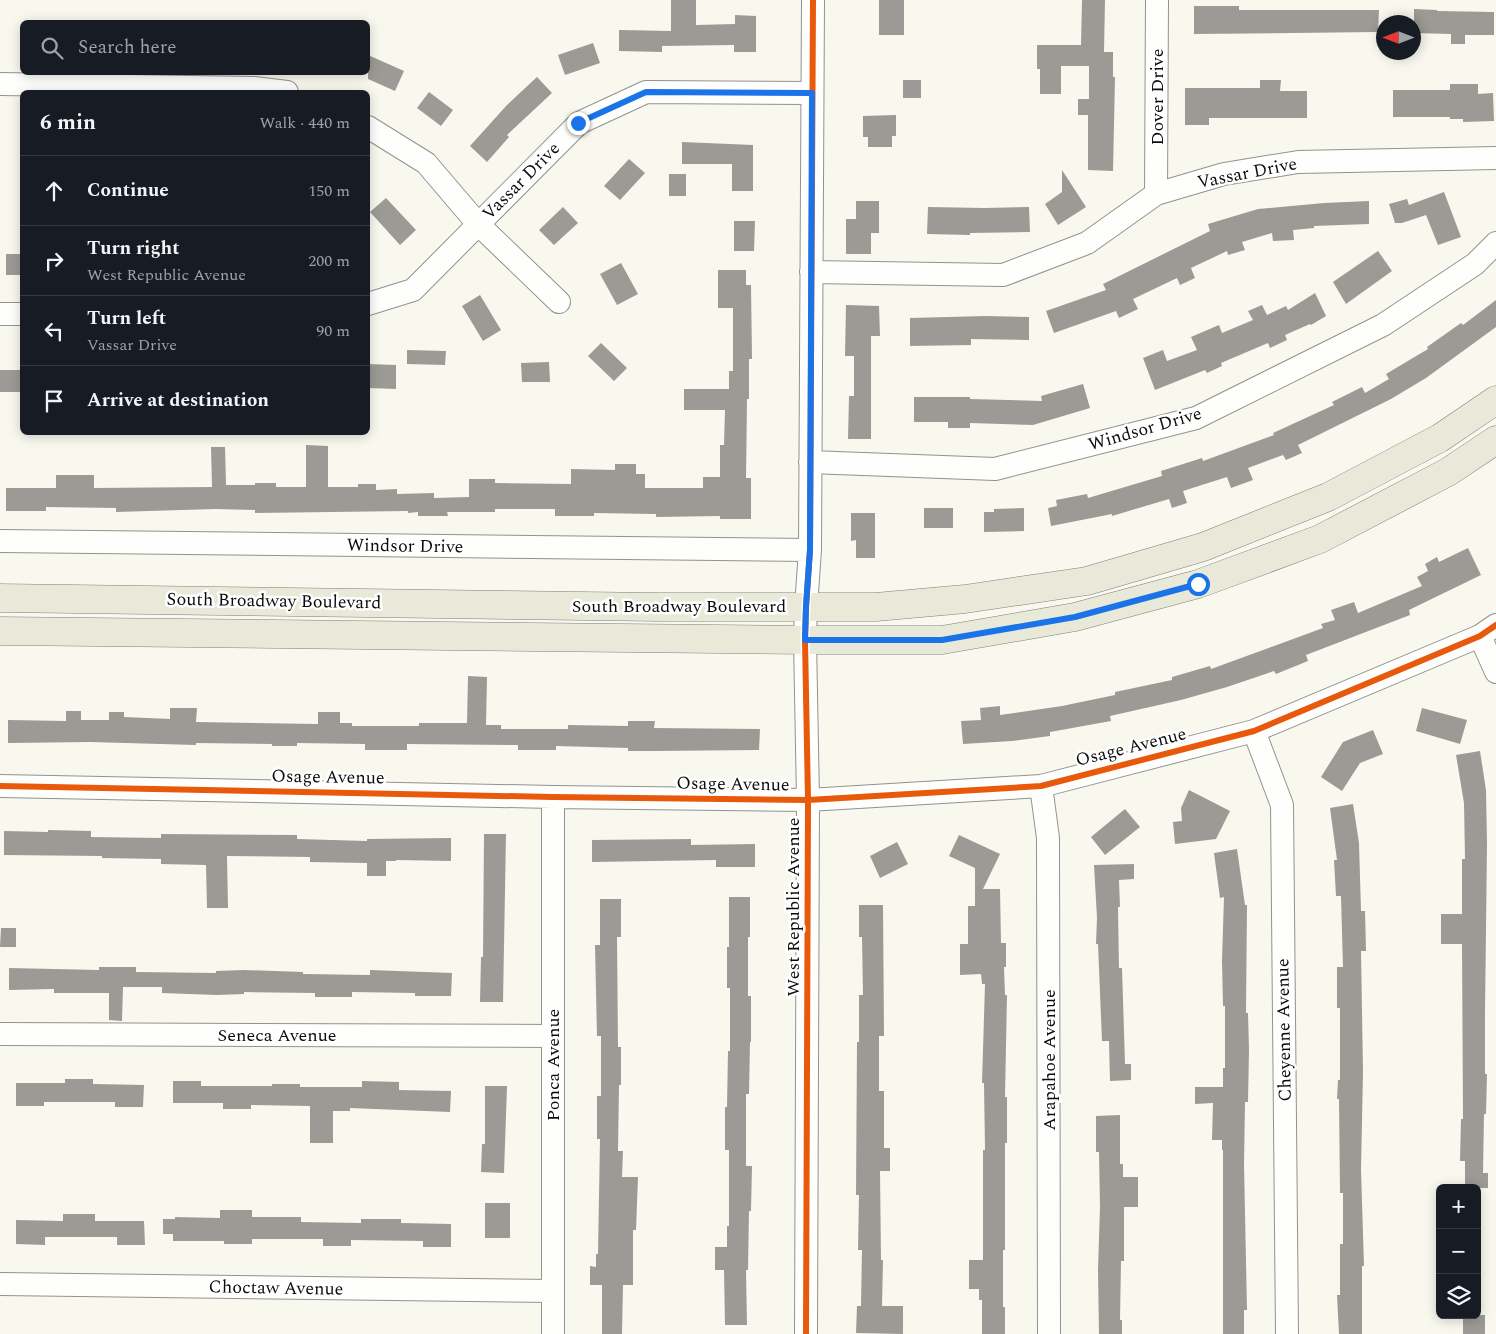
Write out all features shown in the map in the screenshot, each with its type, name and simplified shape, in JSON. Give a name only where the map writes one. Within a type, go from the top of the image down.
[{"type":"main road","name":"South Broadway Boulevard","points":[[0,598],[658,606],[876,606],[965,600],[1087,581],[1203,547],[1328,497],[1440,438],[1496,400]]},
{"type":"main road","name":"South Broadway Boulevard","points":[[0,631],[942,640],[1075,617],[1198,584],[1320,539],[1448,472],[1496,440]]},
{"type":"street","name":"West Republic Avenue","points":[[806,1334],[808,800],[805,640],[810,550],[813,0]]},
{"type":"street","name":"Dover Drive","points":[[1156,194],[1158,0]]},
{"type":"street","points":[[0,84],[254,88],[270,90]]},
{"type":"street","name":"Vassar Drive","points":[[370,303],[413,290],[578,123],[646,92],[812,93]]},
{"type":"street","points":[[370,128],[426,163],[478,224],[559,302]]},
{"type":"street","name":"Vassar Drive","points":[[811,272],[1003,276],[1087,243],[1156,194],[1224,174],[1298,162],[1496,158]]},
{"type":"street","name":"Windsor Drive","points":[[810,462],[995,469],[1196,418],[1383,325],[1475,264],[1496,243]]},
{"type":"street","points":[[0,314],[20,314]]},
{"type":"street","name":"Windsor Drive","points":[[0,541],[810,550]]},
{"type":"street","points":[[1488,630],[1496,672]]},
{"type":"street","name":"Osage Avenue","points":[[0,786],[808,800],[1041,786],[1254,731],[1488,630]]},
{"type":"street","name":"Cheyenne Avenue","points":[[1254,731],[1282,805],[1288,1334]]},
{"type":"street","name":"Arapahoe Avenue","points":[[1041,786],[1048,838],[1050,1334]]},
{"type":"street","name":"Ponca Avenue","points":[[553,1334],[554,797]]},
{"type":"street","name":"Seneca Avenue","points":[[0,1034],[553,1036]]},
{"type":"street","name":"Choctaw Avenue","points":[[0,1284],[553,1291]]},
{"type":"building","points":[[671,0],[696,0],[696,25],[735,24],[735,15],[756,16],[756,52],[734,52],[734,45],[662,46],[662,52],[619,51],[619,30],[671,31]]},
{"type":"building","points":[[879,0],[904,0],[904,35],[879,35]]},
{"type":"building","points":[[1082,0],[1105,0],[1104,52],[1113,52],[1113,77],[1115,77],[1113,171],[1088,170],[1088,115],[1078,115],[1078,99],[1089,99],[1089,66],[1061,66],[1061,94],[1040,94],[1040,69],[1037,69],[1037,45],[1081,45]]},
{"type":"building","points":[[1194,6],[1239,6],[1239,10],[1379,10],[1379,15],[1376,15],[1376,32],[1194,34]]},
{"type":"building","points":[[1414,9],[1494,12],[1494,35],[1465,35],[1465,44],[1451,44],[1451,34],[1421,33],[1421,15],[1414,15]]},
{"type":"building","points":[[593,43],[600,63],[565,75],[558,55]]},
{"type":"building","points":[[370,56],[404,71],[395,91],[368,79],[368,75],[370,75]]},
{"type":"building","points":[[537,77],[552,93],[507,135],[509,137],[487,162],[470,146],[507,105]]},
{"type":"building","points":[[903,80],[921,80],[921,98],[903,98]]},
{"type":"building","points":[[1260,80],[1281,80],[1280,91],[1307,91],[1307,118],[1209,118],[1209,125],[1185,125],[1185,88],[1260,88]]},
{"type":"building","points":[[1450,84],[1478,84],[1478,94],[1493,93],[1494,121],[1463,122],[1463,119],[1450,119],[1450,117],[1393,117],[1393,90],[1450,90]]},
{"type":"building","points":[[429,92],[453,110],[441,126],[417,108]]},
{"type":"building","points":[[896,115],[896,136],[892,136],[892,147],[868,147],[868,137],[863,137],[863,116]]},
{"type":"building","points":[[682,142],[753,145],[753,191],[732,191],[732,164],[682,164]]},
{"type":"building","points":[[629,159],[645,173],[620,200],[604,186]]},
{"type":"building","points":[[1062,170],[1086,207],[1058,225],[1045,204],[1062,192]]},
{"type":"building","points":[[669,174],[686,174],[686,196],[669,196]]},
{"type":"building","points":[[1444,192],[1461,237],[1438,245],[1426,215],[1402,223],[1395,223],[1389,204],[1407,199],[1409,205]]},
{"type":"building","points":[[386,198],[416,230],[400,245],[370,212]]},
{"type":"building","points":[[856,201],[879,201],[879,233],[871,233],[871,254],[846,254],[846,219],[856,219]]},
{"type":"building","points":[[1369,201],[1369,224],[1314,226],[1314,228],[1293,230],[1294,240],[1273,241],[1272,233],[1242,242],[1245,250],[1228,255],[1227,251],[1191,268],[1195,278],[1180,285],[1177,278],[1133,299],[1138,309],[1119,318],[1116,311],[1054,333],[1046,311],[1106,290],[1103,284],[1210,231],[1208,224],[1258,209]]},
{"type":"building","points":[[563,207],[578,223],[554,245],[539,230]]},
{"type":"building","points":[[928,207],[1029,207],[1030,232],[970,233],[970,235],[927,234]]},
{"type":"building","points":[[734,221],[755,221],[754,251],[734,251]]},
{"type":"building","points":[[1378,251],[1392,271],[1346,304],[1333,282]]},
{"type":"building","points":[[6,254],[20,254],[20,275],[6,275]]},
{"type":"building","points":[[621,263],[638,294],[617,305],[600,274]]},
{"type":"building","points":[[718,270],[746,270],[746,285],[751,285],[752,359],[749,359],[746,478],[751,478],[751,519],[720,519],[720,516],[656,517],[656,514],[594,513],[594,516],[555,516],[555,509],[495,509],[495,512],[447,512],[448,516],[418,516],[418,512],[408,513],[408,511],[255,513],[255,510],[215,509],[116,512],[116,508],[46,507],[46,511],[6,511],[6,488],[56,488],[56,475],[94,475],[94,488],[212,487],[211,447],[225,447],[226,485],[276,483],[276,487],[306,487],[306,445],[328,446],[328,487],[358,487],[358,484],[376,484],[376,490],[397,489],[397,494],[434,493],[434,498],[469,497],[469,479],[495,479],[495,483],[571,484],[571,469],[615,470],[615,464],[636,464],[636,474],[645,474],[645,488],[703,488],[703,477],[720,477],[720,445],[724,445],[725,410],[684,410],[684,389],[729,389],[729,371],[733,371],[733,308],[718,308]]},
{"type":"building","points":[[1315,293],[1326,316],[1311,325],[1285,335],[1287,340],[1270,348],[1268,343],[1221,363],[1222,366],[1207,373],[1205,370],[1155,390],[1143,358],[1163,350],[1167,361],[1197,350],[1191,337],[1219,325],[1222,333],[1253,320],[1248,311],[1262,305],[1267,315],[1286,306],[1288,310]]},
{"type":"building","points":[[480,295],[501,330],[483,341],[462,306]]},
{"type":"building","points":[[1496,300],[1496,327],[1426,378],[1391,399],[1298,445],[1302,453],[1286,460],[1283,455],[1248,468],[1253,480],[1231,488],[1227,477],[1183,491],[1187,503],[1172,508],[1169,499],[1112,516],[1112,514],[1051,526],[1048,508],[1057,506],[1056,500],[1087,494],[1088,498],[1162,476],[1161,471],[1202,458],[1203,461],[1274,435],[1273,433],[1334,405],[1332,402],[1362,387],[1365,393],[1389,379],[1386,374],[1428,349],[1427,347],[1461,323],[1463,325]]},
{"type":"building","points":[[846,305],[879,306],[880,336],[871,336],[871,439],[848,439],[849,396],[854,396],[854,356],[845,356]]},
{"type":"building","points":[[1029,317],[1029,340],[971,339],[971,345],[910,346],[910,318]]},
{"type":"building","points":[[601,343],[627,368],[614,381],[588,356]]},
{"type":"building","points":[[407,350],[446,351],[445,365],[407,364]]},
{"type":"building","points":[[549,362],[550,382],[522,382],[521,363]]},
{"type":"building","points":[[370,364],[396,365],[396,389],[370,388]]},
{"type":"building","points":[[0,370],[20,370],[20,392],[0,392]]},
{"type":"building","points":[[1083,384],[1090,408],[1033,425],[970,423],[970,428],[948,428],[948,422],[914,422],[914,397],[970,397],[970,399],[1042,401],[1041,396]]},
{"type":"building","points":[[924,508],[953,508],[953,528],[924,528]]},
{"type":"building","points":[[1024,508],[1024,531],[984,532],[984,512],[994,512],[994,509]]},
{"type":"building","points":[[851,513],[875,513],[875,558],[856,558],[856,540],[851,541]]},
{"type":"building","points":[[1468,548],[1481,575],[1409,610],[1410,615],[1306,655],[1308,661],[1276,674],[1274,671],[1181,700],[1110,716],[1111,721],[1050,732],[1050,736],[963,744],[961,721],[981,720],[980,708],[1000,706],[1000,715],[1062,706],[1172,680],[1172,677],[1210,666],[1211,669],[1323,628],[1321,624],[1335,620],[1331,610],[1354,602],[1358,613],[1422,586],[1417,577],[1428,571],[1425,564],[1437,557],[1439,562]]},
{"type":"building","points":[[468,676],[487,677],[486,725],[501,725],[501,729],[568,729],[568,725],[628,726],[628,721],[655,721],[654,728],[760,729],[759,750],[628,751],[628,748],[556,746],[556,750],[518,750],[518,745],[407,744],[407,750],[365,750],[365,744],[297,743],[297,746],[272,746],[272,744],[196,743],[196,745],[90,742],[8,743],[8,720],[66,721],[66,711],[81,711],[81,720],[109,720],[109,712],[124,712],[124,717],[170,719],[170,708],[197,708],[196,722],[318,724],[318,712],[340,712],[340,723],[352,723],[352,726],[419,726],[419,723],[467,723]]},
{"type":"building","points":[[1422,708],[1467,720],[1460,744],[1416,731]]},
{"type":"building","points":[[1373,730],[1383,754],[1360,763],[1342,791],[1321,777],[1343,742]]},
{"type":"building","points":[[1480,751],[1486,790],[1485,1074],[1487,1074],[1483,1173],[1488,1173],[1488,1188],[1481,1188],[1481,1184],[1465,1184],[1465,1161],[1460,1161],[1461,1119],[1463,1119],[1462,944],[1441,944],[1441,914],[1462,914],[1462,859],[1465,859],[1464,803],[1456,755]]},
{"type":"building","points":[[1189,790],[1230,811],[1216,839],[1175,844],[1173,822],[1182,821],[1181,808]]},
{"type":"building","points":[[1353,804],[1359,843],[1361,911],[1365,911],[1366,951],[1361,951],[1363,1071],[1361,1170],[1364,1266],[1362,1266],[1362,1334],[1339,1334],[1337,1295],[1340,1295],[1340,1244],[1343,1244],[1343,1193],[1340,1193],[1339,1099],[1337,1099],[1338,1080],[1340,1080],[1340,1008],[1337,1008],[1337,967],[1343,967],[1341,896],[1336,896],[1334,860],[1337,860],[1330,808]]},
{"type":"building","points":[[1125,809],[1140,827],[1105,855],[1091,837]]},
{"type":"building","points":[[48,830],[91,831],[91,837],[161,838],[161,834],[297,835],[297,839],[367,841],[367,839],[451,838],[451,861],[386,861],[386,876],[367,876],[367,863],[310,862],[310,857],[227,856],[228,908],[207,908],[206,865],[161,864],[161,859],[102,858],[102,856],[4,855],[4,831],[48,832]]},
{"type":"building","points":[[484,834],[506,834],[503,1002],[480,1002],[481,957],[483,957]]},
{"type":"building","points":[[959,835],[1000,854],[983,889],[1000,889],[1001,943],[1006,943],[1006,967],[1004,967],[1005,995],[1007,995],[1005,1097],[1007,1097],[1007,1143],[1005,1143],[1005,1250],[1003,1250],[1005,1334],[982,1334],[982,1300],[979,1300],[979,1289],[969,1289],[969,1260],[983,1260],[983,1150],[985,1150],[984,1083],[982,1083],[985,984],[982,984],[981,974],[960,975],[960,944],[968,944],[968,906],[975,906],[975,868],[949,856]]},
{"type":"building","points":[[691,839],[691,845],[755,844],[755,867],[716,867],[716,860],[592,862],[592,840]]},
{"type":"building","points":[[897,842],[908,864],[880,878],[870,856]]},
{"type":"building","points":[[1237,849],[1245,905],[1247,905],[1246,1013],[1248,1013],[1249,1050],[1248,1102],[1245,1102],[1244,1164],[1247,1310],[1244,1310],[1244,1334],[1223,1334],[1222,1140],[1212,1140],[1213,1103],[1195,1104],[1195,1087],[1223,1087],[1223,1068],[1225,1068],[1225,1006],[1223,1006],[1222,960],[1224,897],[1220,898],[1214,853]]},
{"type":"building","points":[[1134,864],[1134,879],[1119,880],[1120,907],[1118,907],[1119,968],[1122,968],[1125,1064],[1131,1064],[1131,1080],[1110,1081],[1109,1041],[1102,1041],[1098,944],[1096,944],[1097,918],[1094,865]]},
{"type":"building","points":[[729,897],[750,897],[748,996],[751,996],[751,1042],[749,1094],[746,1094],[746,1166],[752,1166],[748,1270],[746,1270],[747,1325],[725,1325],[724,1270],[715,1270],[715,1247],[727,1247],[727,1226],[729,1226],[729,1150],[725,1150],[725,1107],[727,1107],[728,1051],[730,1051],[730,988],[727,988]]},
{"type":"building","points":[[600,899],[621,899],[621,937],[617,937],[618,1047],[621,1047],[618,1151],[623,1151],[622,1177],[638,1177],[636,1230],[633,1230],[633,1285],[623,1285],[622,1334],[602,1334],[602,1285],[590,1285],[590,1266],[596,1267],[596,1254],[598,1254],[600,1139],[597,1139],[597,1096],[601,1096],[601,1036],[597,1036],[595,945],[600,945]]},
{"type":"building","points":[[859,905],[883,905],[884,1036],[879,1036],[879,1091],[884,1091],[884,1148],[890,1148],[890,1171],[880,1171],[881,1260],[883,1260],[882,1306],[903,1306],[903,1334],[856,1333],[857,1306],[861,1306],[862,1250],[858,1250],[859,1195],[856,1195],[857,1042],[859,1042],[859,995],[863,995],[862,937],[859,937]]},
{"type":"building","points":[[1,928],[16,928],[16,947],[0,947]]},
{"type":"building","points":[[99,967],[136,967],[136,972],[216,973],[216,971],[243,970],[303,972],[303,974],[370,975],[370,970],[452,973],[451,996],[415,996],[415,993],[352,992],[352,997],[315,997],[315,993],[244,992],[244,994],[217,995],[162,993],[162,987],[123,987],[122,1021],[109,1020],[109,993],[54,993],[54,989],[9,990],[9,968],[99,970]]},
{"type":"building","points":[[65,1079],[93,1079],[93,1084],[144,1085],[143,1107],[115,1107],[115,1102],[44,1102],[44,1106],[16,1106],[16,1083],[65,1083]]},
{"type":"building","points":[[173,1081],[201,1081],[201,1086],[300,1084],[300,1087],[362,1087],[362,1081],[399,1082],[399,1090],[451,1091],[450,1112],[350,1108],[350,1111],[333,1111],[333,1143],[310,1143],[310,1106],[251,1105],[251,1109],[223,1109],[223,1103],[173,1103]]},
{"type":"building","points":[[485,1086],[507,1086],[504,1173],[481,1172],[482,1144],[485,1144]]},
{"type":"building","points":[[1120,1115],[1120,1164],[1123,1164],[1123,1177],[1138,1177],[1138,1207],[1124,1207],[1124,1261],[1121,1261],[1120,1320],[1122,1320],[1122,1334],[1099,1334],[1098,1270],[1100,1207],[1099,1152],[1096,1152],[1096,1116]]},
{"type":"building","points":[[485,1203],[510,1203],[510,1238],[485,1238]]},
{"type":"building","points":[[220,1210],[252,1210],[252,1217],[301,1217],[301,1222],[361,1223],[361,1219],[401,1219],[401,1223],[451,1224],[451,1247],[423,1247],[423,1241],[351,1240],[351,1246],[323,1246],[323,1239],[252,1239],[252,1244],[224,1244],[224,1241],[173,1241],[173,1234],[163,1234],[163,1219],[175,1219],[175,1217],[220,1218]]},
{"type":"building","points":[[63,1214],[95,1214],[95,1221],[144,1221],[145,1245],[117,1245],[117,1237],[45,1237],[45,1245],[16,1244],[16,1220],[63,1221]]},
{"type":"building","points":[[1481,1315],[1485,1315],[1485,1334],[1463,1334],[1463,1319],[1481,1319]]},
{"type":"cycle path","points":[[806,1334],[808,800],[805,640],[810,550],[813,0]]},
{"type":"cycle path","points":[[0,786],[808,800],[1041,786],[1254,731],[1480,636],[1496,625]]},
{"type":"route","points":[[578,123],[646,92],[812,93],[810,550],[805,640],[942,640],[1075,617],[1198,584]]}]
